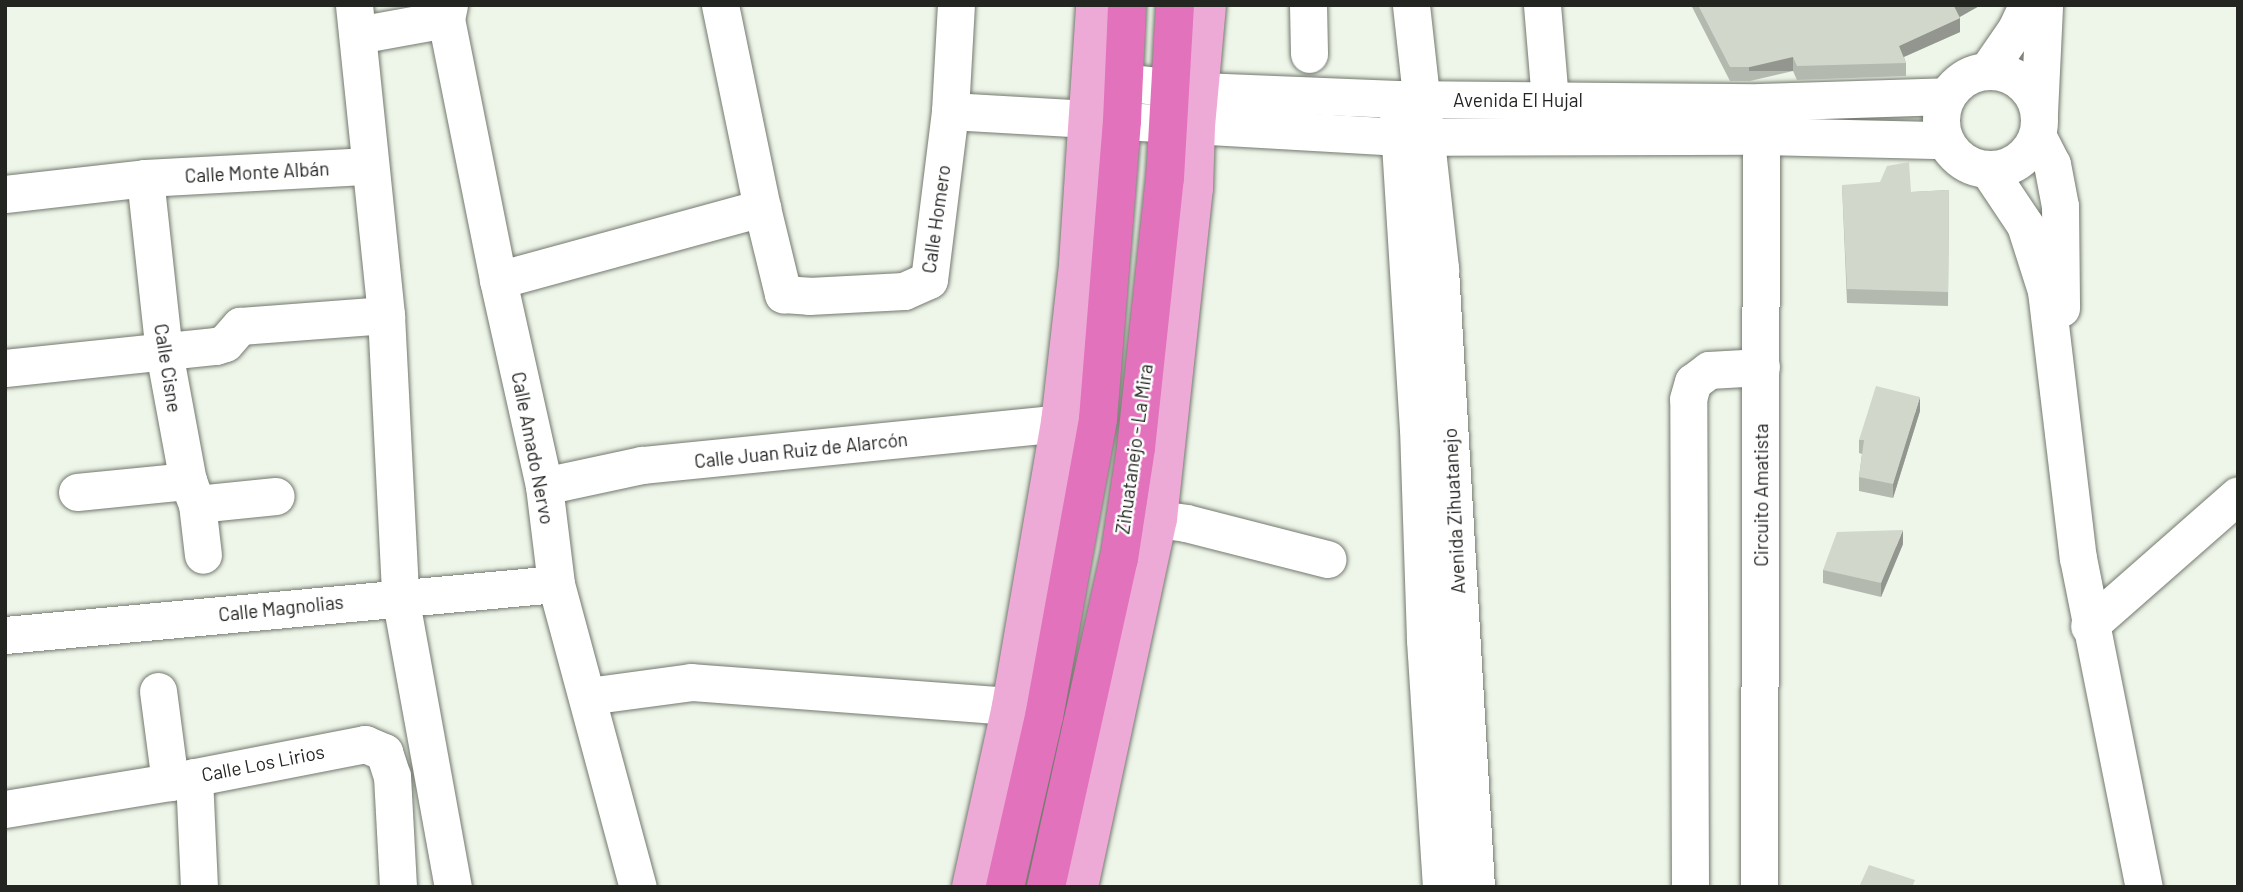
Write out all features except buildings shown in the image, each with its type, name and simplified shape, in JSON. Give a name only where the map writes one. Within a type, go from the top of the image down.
[{"type":"highway","name":"Zihuatanejo - La Mira","points":[[1005,887],[1044,717],[1098,419],[1107,80],[1126,5]]},
{"type":"highway","name":"Zihuatanejo - La Mira","points":[[1046,887],[1119,559],[1135,460],[1166,178],[1183,107],[1175,5]]},
{"type":"main road","points":[[1095,5],[1107,80]]},
{"type":"main road","points":[[1079,887],[1158,519],[1194,190],[1183,107],[1207,5]]},
{"type":"main road","points":[[971,887],[1011,706],[1060,423],[1078,264],[1105,121]]},
{"type":"street","name":"Calle Homero","points":[[720,5],[783,295],[904,290],[929,280],[950,111],[956,5]]},
{"type":"street","points":[[1308,5],[1309,54]]},
{"type":"street","points":[[1385,5],[1409,99]]},
{"type":"street","points":[[1409,99],[1411,5]]},
{"type":"street","points":[[1542,5],[1550,100]]},
{"type":"street","points":[[1987,71],[2016,29],[2027,5]]},
{"type":"street","points":[[1989,171],[2014,163],[2028,151],[2038,124],[2044,5]]},
{"type":"street","points":[[448,12],[356,20],[386,315],[400,596],[450,886]]},
{"type":"street","name":"Calle Amado Nervo","points":[[448,12],[498,280],[544,486],[556,584],[638,887]]},
{"type":"street","points":[[2058,375],[2063,251],[2060,206],[2052,164],[2029,90],[2010,75],[1987,71],[1963,78],[1947,96],[1941,110],[1945,140],[1957,157],[1989,171],[2025,225],[2046,291],[2078,558],[2144,887]]},
{"type":"street","name":"Avenida El Hujal","points":[[1107,80],[1183,107],[1413,136],[1761,119],[1947,96]]},
{"type":"street","name":"Avenida El Hujal","points":[[950,111],[1105,121],[1183,107],[1409,99],[1550,100],[1761,119],[1945,140]]},
{"type":"street","name":"Avenida Zihuatanejo","points":[[1409,99],[1434,430],[1476,887]]},
{"type":"street","name":"Circuito Amatista","points":[[1759,887],[1761,119]]},
{"type":"street","name":"Calle Monte Albán","points":[[5,194],[145,178],[369,166]]},
{"type":"street","name":"Calle Cisne","points":[[145,178],[164,352],[203,555]]},
{"type":"street","points":[[498,280],[762,208]]},
{"type":"street","points":[[5,368],[216,346],[225,343],[240,326],[386,315]]},
{"type":"street","points":[[1690,887],[1688,399],[1693,382],[1709,370],[1761,367]]},
{"type":"street","name":"Calle Juan Ruiz de Alarcón","points":[[544,486],[642,465],[1060,423]]},
{"type":"street","name":"Avenida Zihuatanejo","points":[[1434,430],[1425,640],[1441,887]]},
{"type":"street","points":[[77,492],[192,492],[276,496]]},
{"type":"street","points":[[2090,626],[2238,495]]},
{"type":"street","points":[[1158,519],[1186,523],[1328,559]]},
{"type":"street","name":"Calle Magnolias","points":[[5,635],[400,596],[556,584]]},
{"type":"street","points":[[588,696],[691,682],[1011,706]]},
{"type":"street","points":[[158,691],[182,779],[199,887]]},
{"type":"street","name":"Calle Los Lirios","points":[[5,809],[365,744],[384,751],[392,776],[398,887]]}]
